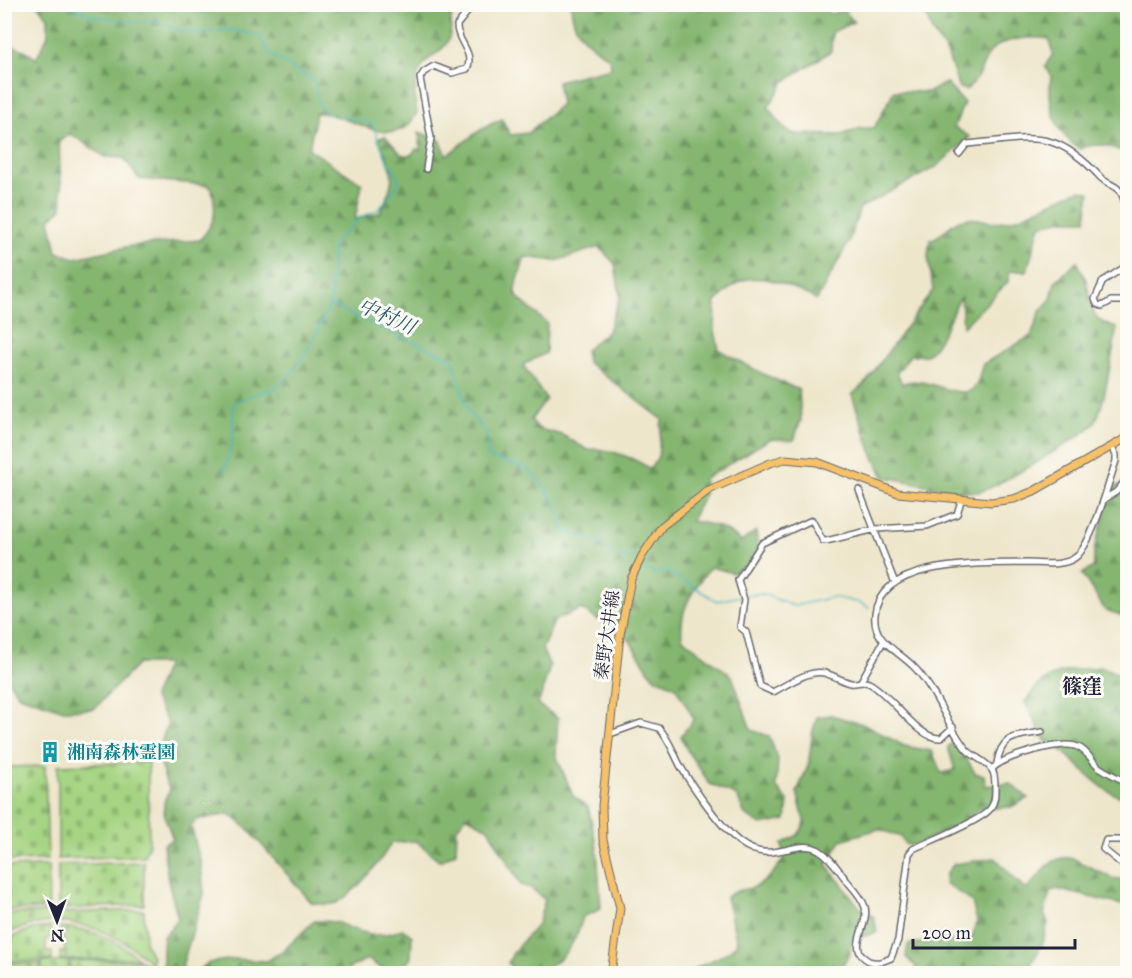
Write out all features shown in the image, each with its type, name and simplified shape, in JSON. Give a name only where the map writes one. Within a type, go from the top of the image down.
[{"type":"main road","name":"秦野大井線","points":[[611,974],[620,915],[619,896],[602,828],[620,635],[625,603],[639,563],[657,534],[680,510],[710,489],[770,463],[785,459],[817,462],[898,493],[961,501],[1002,501],[1024,495],[1112,448],[1128,436]]},
{"type":"street","points":[[426,169],[431,138],[420,78],[424,72],[434,66],[452,74],[467,69],[470,61],[458,34],[457,24],[474,4]]},
{"type":"street","points":[[462,71],[464,79]]},
{"type":"street","points":[[959,154],[967,144],[1040,139],[1065,145],[1075,151],[1105,182],[1117,188],[1124,199],[1128,223]]},
{"type":"street","points":[[1128,266],[1103,281],[1095,299],[1097,304],[1102,306],[1112,301],[1128,301]]},
{"type":"street","points":[[992,769],[966,749],[930,687],[914,666],[883,642],[877,631],[874,614],[882,597],[895,583],[915,573],[941,568],[1070,561],[1084,546],[1104,499],[1116,461],[1116,454],[1112,448]]},
{"type":"street","points":[[1104,499],[1116,492],[1128,478]]},
{"type":"street","points":[[859,490],[895,583]]},
{"type":"street","points":[[953,727],[941,738],[933,738],[914,727],[889,698],[870,684],[861,681],[852,683],[818,672],[773,692],[767,691],[760,686],[746,633],[740,627],[742,596],[738,580],[762,543],[812,520],[823,541],[876,529],[934,524],[957,514],[961,501]]},
{"type":"street","points":[[861,681],[883,642]]},
{"type":"street","points":[[610,734],[641,723],[659,728],[694,786],[734,838],[743,845],[770,853],[811,847],[827,856],[863,903],[865,922],[858,938],[858,946],[867,959],[874,962],[891,958],[896,949],[909,854],[914,849],[985,814],[994,803],[992,769],[997,763],[1000,747],[1004,742],[1042,732]]},
{"type":"street","points":[[997,763],[1056,745],[1075,746],[1100,767],[1128,783]]},
{"type":"street","points":[[1128,840],[1106,840],[1103,849],[1128,869]]},
{"type":"green space","points":[[820,4],[830,14],[844,10],[854,22],[832,32],[831,51],[784,82],[768,108],[786,130],[795,134],[841,135],[861,128],[874,128],[894,91],[929,92],[946,83],[964,103],[954,127],[970,137],[936,167],[860,208],[849,241],[817,300],[780,283],[751,279],[734,285],[716,302],[715,330],[719,350],[799,390],[801,420],[794,440],[770,439],[704,479],[704,495],[691,521],[718,527],[741,542],[756,531],[759,558],[733,573],[710,567],[688,600],[683,617],[682,638],[732,676],[751,730],[769,736],[778,759],[776,787],[788,801],[786,820],[761,825],[745,815],[737,796],[708,783],[683,743],[681,736],[694,719],[675,686],[653,677],[628,638],[581,609],[555,620],[542,649],[550,666],[538,705],[558,718],[556,755],[573,796],[588,807],[597,847],[601,909],[583,917],[574,941],[560,959],[541,969],[516,973],[508,963],[514,951],[538,924],[545,900],[531,888],[521,885],[488,828],[466,816],[457,828],[456,852],[440,861],[416,841],[391,843],[351,893],[336,903],[327,905],[312,903],[248,829],[229,814],[196,820],[191,826],[201,864],[204,894],[182,966],[188,973],[163,973],[163,937],[178,919],[168,880],[163,845],[173,839],[164,814],[164,802],[170,791],[163,774],[160,757],[162,740],[168,723],[153,697],[167,664],[138,664],[94,709],[64,710],[19,695],[5,677],[4,44],[25,50],[36,59],[48,35],[48,17],[37,5],[465,5],[451,17],[451,31],[444,47],[428,60],[418,75],[415,90],[417,113],[405,128],[394,132],[383,132],[338,117],[316,113],[309,149],[362,184],[355,219],[380,213],[389,191],[391,168],[378,139],[385,136],[402,155],[411,155],[416,149],[420,150],[419,132],[440,140],[447,155],[480,130],[502,119],[510,135],[528,133],[561,104],[557,81],[611,68],[610,59],[588,42],[578,30],[574,23],[571,5]],"holes":[[[71,134],[105,157],[124,158],[139,179],[207,185],[212,189],[214,216],[200,240],[131,246],[75,258],[57,252],[50,219],[62,208],[59,141]],[[599,247],[615,264],[620,296],[608,331],[585,350],[587,362],[662,419],[658,457],[650,469],[620,454],[603,450],[588,450],[562,435],[539,429],[531,420],[546,399],[523,365],[546,353],[547,323],[518,298],[515,289],[525,257],[556,261]]]},
{"type":"green space","points":[[923,5],[1127,5],[1127,153],[1097,145],[1079,149],[1070,142],[1058,126],[1050,96],[1051,75],[1045,66],[1053,54],[1049,39],[1019,39],[996,47],[991,51],[974,82],[966,90],[959,88],[947,53],[932,32]]},
{"type":"green space","points":[[1080,190],[1090,192],[1086,220],[1059,220],[1040,225],[1027,271],[1010,271],[1008,282],[963,327],[961,297],[933,349],[927,355],[910,355],[897,373],[902,384],[911,381],[920,382],[960,392],[975,387],[983,364],[1031,336],[1041,310],[1051,299],[1055,282],[1077,261],[1086,281],[1093,312],[1101,321],[1117,328],[1105,394],[1093,425],[1037,462],[1000,483],[978,492],[955,491],[884,477],[871,451],[852,395],[867,381],[933,290],[928,256],[930,240],[960,220],[969,218],[997,222],[1008,220]]},
{"type":"green space","points":[[1127,481],[1127,617],[1105,610],[1082,574],[1094,567],[1094,550],[1112,489]]},
{"type":"green space","points":[[1102,667],[1127,678],[1127,797],[1118,796],[1109,791],[1088,776],[1053,743],[1045,741],[1025,702],[1033,691],[1049,677],[1067,671]]},
{"type":"green space","points":[[831,715],[866,725],[904,746],[932,751],[941,773],[955,770],[948,747],[955,740],[975,773],[984,775],[986,786],[1010,783],[1028,798],[1011,807],[979,809],[965,821],[914,846],[905,844],[901,837],[879,829],[841,840],[827,865],[860,908],[874,917],[877,932],[851,941],[850,955],[837,972],[687,974],[727,953],[737,943],[726,897],[759,885],[767,879],[784,859],[782,844],[798,835],[805,824],[797,792],[808,766],[817,717]]},
{"type":"green space","points":[[148,762],[149,844],[144,856],[58,859],[58,765]]},
{"type":"green space","points":[[45,766],[48,860],[5,861],[5,767]]},
{"type":"green space","points":[[995,858],[1026,890],[1050,863],[1061,858],[1072,858],[1112,878],[1127,880],[1127,906],[1056,889],[1050,892],[1044,914],[1048,922],[1042,945],[1026,973],[914,973],[917,968],[906,957],[908,944],[972,938],[977,921],[972,902],[945,883],[946,874],[954,864]]},
{"type":"green space","points":[[144,862],[144,905],[58,909],[58,865]]},
{"type":"green space","points":[[48,866],[49,909],[5,910],[5,867]]},
{"type":"green space","points":[[144,910],[145,943],[152,957],[152,964],[131,947],[109,934],[86,926],[59,922],[59,913]]},
{"type":"green space","points":[[50,912],[50,922],[30,925],[5,934],[5,914]]},
{"type":"green space","points":[[314,921],[335,922],[377,935],[394,933],[402,929],[412,936],[411,958],[399,969],[390,972],[367,959],[348,969],[346,973],[194,973],[208,963],[234,959],[267,961],[283,951]]},
{"type":"green space","points":[[51,927],[51,938],[46,939],[46,952],[52,952],[52,960],[5,961],[5,940],[32,929]]},
{"type":"green space","points":[[59,927],[81,929],[102,935],[138,958],[60,960],[60,952],[65,952],[64,938],[59,938]]},
{"type":"green space","points":[[141,960],[153,973],[70,973],[70,961]]},
{"type":"green space","points":[[68,961],[68,973],[42,973],[42,962]]},
{"type":"green space","points":[[5,963],[40,963],[40,973],[5,973]]},
{"type":"waterway","name":"中村川","points":[[66,4],[90,15],[133,22],[158,22],[181,31],[202,34],[226,29],[259,35],[270,54],[313,80],[319,103],[324,110],[336,117],[358,119],[372,124],[387,160],[398,176],[398,185],[378,210],[359,218],[333,244],[330,305]]},
{"type":"waterway","name":"中村川","points":[[330,305],[453,359],[468,411],[487,434],[488,457],[527,469],[546,488],[560,514],[564,530],[600,543],[613,554],[636,560]]},
{"type":"waterway","points":[[224,472],[233,440],[233,404],[243,398],[271,390],[292,372],[307,350],[329,306]]},
{"type":"waterway","name":"中村川","points":[[642,564],[652,573],[669,572],[717,601],[741,596]]},
{"type":"waterway","name":"中村川","points":[[746,595],[763,594],[794,606],[833,597],[860,603],[869,608]]},
{"type":"place","name":"湘南森林霊園","points":[[50,752]]},
{"type":"district","name":"篠窪","points":[[1082,686]]}]
